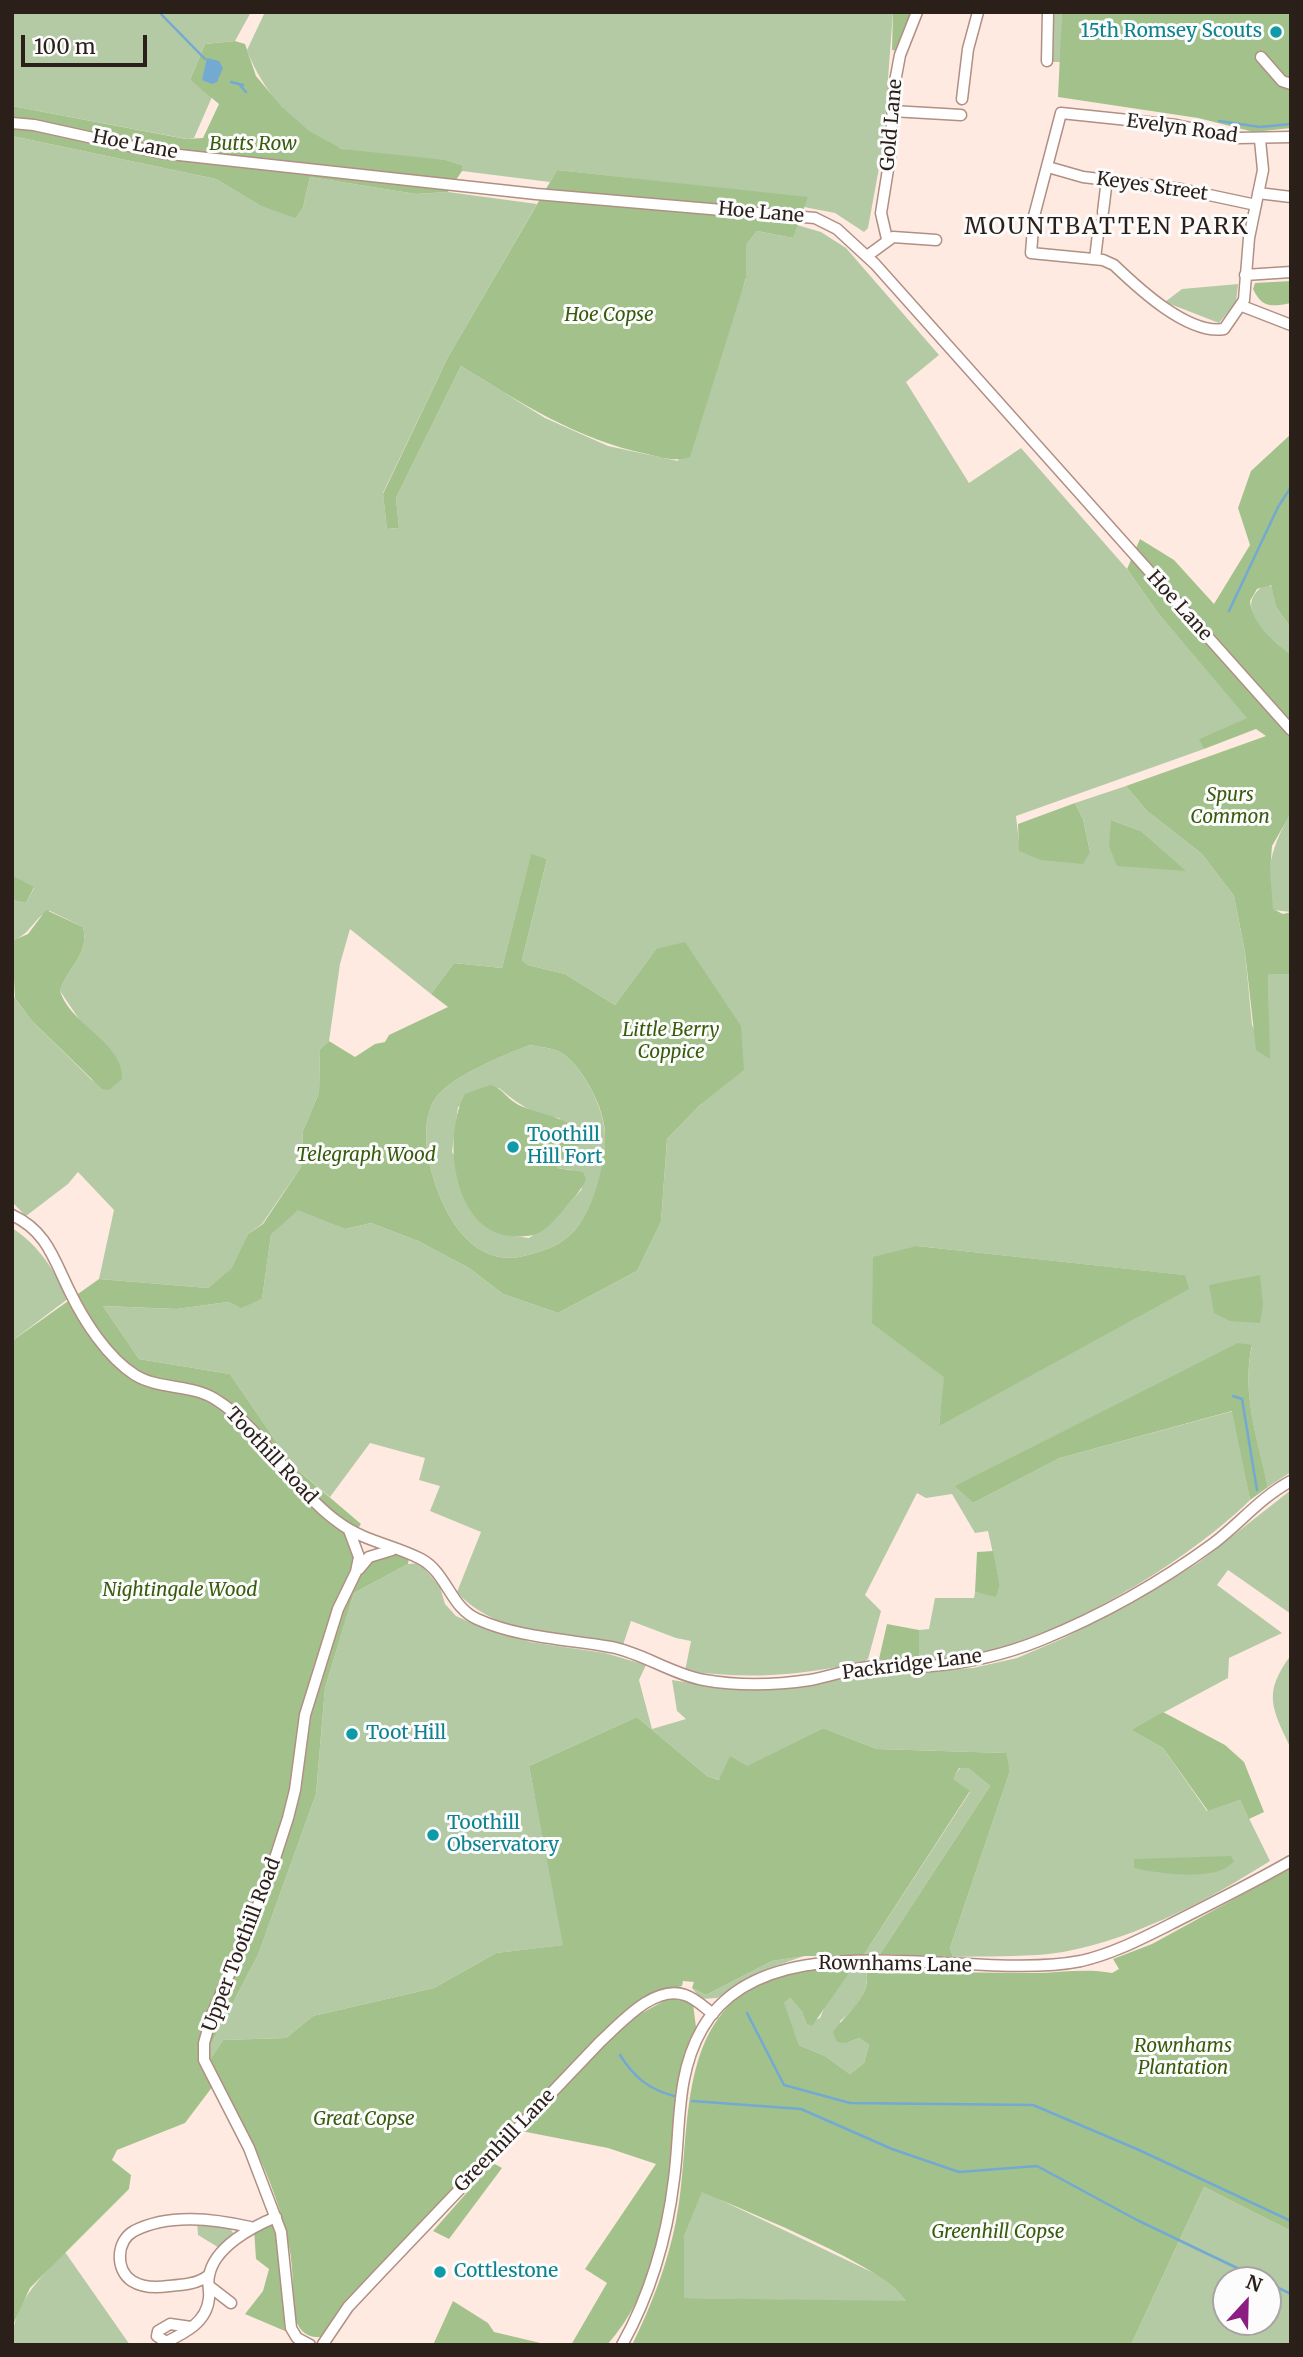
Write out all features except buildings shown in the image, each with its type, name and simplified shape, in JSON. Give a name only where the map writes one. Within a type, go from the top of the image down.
[{"type":"street","name":"Gold Lane","points":[[887,239],[881,213],[890,157],[897,65],[917,12]]},
{"type":"street","points":[[962,99],[968,49],[978,12]]},
{"type":"street","points":[[1047,61],[1048,12]]},
{"type":"street","points":[[1261,57],[1282,81],[1291,84]]},
{"type":"street","points":[[892,111],[961,116]]},
{"type":"street","name":"Evelyn Road","points":[[1048,167],[1061,113],[1176,125],[1260,140],[1263,170],[1242,306]]},
{"type":"street","name":"Hoe Lane","points":[[12,123],[34,125],[160,153],[536,194],[815,218],[837,229],[867,256],[1291,730]]},
{"type":"street","points":[[1260,140],[1291,137]]},
{"type":"street","points":[[1048,167],[1034,216],[1031,253],[1095,259],[1114,265],[1163,308],[1216,330],[1224,329],[1231,323],[1242,306],[1291,325]]},
{"type":"street","name":"Keyes Street","points":[[1048,167],[1107,179],[1189,190],[1256,205]]},
{"type":"street","points":[[1102,212],[1107,179]]},
{"type":"street","points":[[1258,193],[1291,197]]},
{"type":"street","points":[[1095,259],[1099,225]]},
{"type":"street","points":[[867,256],[887,239],[911,237],[936,240]]},
{"type":"street","points":[[1245,275],[1291,272]]},
{"type":"street","name":"Toothill Road","points":[[12,1215],[34,1228],[50,1246],[82,1315],[121,1363],[135,1375],[152,1382],[213,1398],[246,1426],[307,1497],[349,1530],[397,1550]]},
{"type":"street","name":"Packridge Lane","points":[[397,1550],[428,1564],[463,1609],[474,1618],[544,1638],[616,1648],[672,1671],[704,1680],[781,1683],[875,1666],[928,1667],[1015,1651],[1070,1626],[1169,1572],[1213,1544],[1266,1497],[1291,1481]]},
{"type":"street","points":[[349,1530],[359,1557],[356,1572]]},
{"type":"street","name":"Upper Toothill Road","points":[[310,2345],[297,2338],[291,2328],[285,2254],[276,2217],[249,2148],[204,2060],[204,2043],[278,1850],[295,1790],[308,1704],[338,1609],[356,1572],[369,1557],[381,1551],[397,1550]]},
{"type":"street","name":"Rownhams Lane","points":[[622,2345],[643,2302],[663,2245],[675,2176],[683,2082],[696,2041],[713,2014],[731,1995],[752,1981],[804,1964],[857,1962],[1012,1966],[1084,1960],[1153,1933],[1291,1860]]},
{"type":"street","name":"Greenhill Lane","points":[[321,2345],[348,2308],[387,2265],[600,2042],[633,2011],[665,1994],[678,1993],[691,1997],[713,2014]]},
{"type":"street","points":[[191,2327],[206,2312],[209,2275],[216,2261],[250,2227],[276,2217]]},
{"type":"street","points":[[209,2275],[188,2284],[158,2287],[141,2285],[126,2276],[120,2262],[120,2250],[125,2239],[134,2231],[173,2221],[211,2220],[250,2227]]},
{"type":"street","points":[[209,2286],[231,2303]]},
{"type":"green space","points":[[12,12],[251,12],[235,41],[205,44],[190,80],[212,97],[194,138],[187,139],[12,106]]},
{"type":"green space","points":[[265,12],[893,12],[883,146],[868,228],[864,232],[835,213],[804,207],[807,198],[557,170],[550,182],[462,171],[462,165],[446,160],[381,156],[343,149],[297,122],[272,96],[262,81],[247,50]]},
{"type":"green space","points":[[893,12],[912,12],[897,51],[892,50]]},
{"type":"green space","points":[[1054,12],[1062,12],[1061,62],[1052,62]]},
{"type":"green space","points":[[1062,12],[1291,12],[1291,128],[1254,132],[1198,118],[1058,97]]},
{"type":"green space","name":"Butts Row","points":[[235,41],[245,44],[256,76],[282,107],[309,131],[342,149],[446,160],[462,165],[462,171],[448,192],[416,194],[310,177],[303,207],[295,218],[259,205],[216,179],[12,136],[12,106],[186,139],[203,138],[219,104],[190,80],[205,44]]},
{"type":"green space","points":[[12,136],[216,179],[259,205],[303,207],[310,177],[416,194],[448,192],[537,204],[448,357],[383,493],[387,529],[399,528],[396,498],[461,366],[545,418],[608,446],[678,461],[746,279],[746,245],[757,231],[793,238],[797,225],[821,232],[846,248],[939,355],[906,382],[969,483],[1021,448],[1127,569],[1158,613],[1248,718],[1200,739],[1204,749],[1016,816],[1020,851],[1090,852],[1083,819],[1075,803],[1126,786],[1147,811],[1202,854],[1234,896],[1245,952],[1252,1025],[1269,1058],[1268,973],[1291,974],[1291,1472],[1268,1487],[1250,1399],[1248,1381],[1252,1346],[956,1486],[973,1503],[1060,1458],[1233,1411],[1250,1500],[1183,1555],[1141,1582],[1050,1630],[1004,1647],[960,1657],[919,1660],[919,1630],[929,1629],[935,1598],[974,1598],[975,1592],[996,1596],[1000,1585],[988,1531],[975,1533],[952,1494],[926,1498],[917,1493],[865,1595],[881,1611],[868,1659],[858,1664],[798,1673],[761,1675],[685,1671],[691,1641],[631,1621],[623,1645],[557,1636],[491,1617],[457,1592],[481,1532],[430,1511],[440,1486],[419,1480],[425,1458],[370,1443],[330,1497],[293,1466],[230,1374],[139,1359],[103,1306],[177,1309],[228,1302],[239,1307],[262,1299],[271,1235],[298,1209],[345,1229],[371,1223],[418,1241],[469,1268],[503,1294],[558,1313],[637,1271],[661,1222],[667,1139],[701,1104],[656,949],[615,1005],[565,974],[528,965],[522,960],[547,859],[531,855],[502,968],[454,963],[431,994],[350,929],[340,964],[329,1041],[320,1049],[319,1093],[303,1131],[301,1167],[262,1224],[248,1234],[233,1268],[208,1288],[99,1279],[114,1210],[78,1172],[68,1184],[26,1216],[12,1202],[12,994],[31,1020],[93,1081],[81,1022],[60,991],[81,953],[83,927],[50,911],[12,941],[12,900],[26,903],[34,888],[12,875]],"holes":[[[1111,820],[1141,831],[1185,871]],[[917,1246],[1184,1275],[939,1425],[945,1377],[872,1324]]]},
{"type":"green space","name":"Hoe Copse","points":[[557,170],[808,197],[793,238],[757,231],[746,245],[746,278],[690,457],[664,458],[597,440],[551,419],[461,366],[396,498],[399,528],[387,529],[383,494],[448,357]]},
{"type":"green space","points":[[1291,281],[1291,303],[1268,305],[1260,300],[1253,289],[1255,283]]},
{"type":"green space","points":[[1238,284],[1236,302],[1219,323],[1165,302],[1182,289]]},
{"type":"green space","name":"Spurs Common","points":[[1291,434],[1291,628],[1276,607],[1271,585],[1257,589],[1250,601],[1259,625],[1291,655],[1291,813],[1272,846],[1270,871],[1273,909],[1283,914],[1291,912],[1291,974],[1268,974],[1270,1059],[1256,1050],[1245,952],[1234,896],[1202,854],[1147,811],[1126,786],[1266,736],[1256,729],[1204,749],[1199,739],[1247,718],[1158,613],[1127,569],[1140,539],[1174,560],[1214,604],[1250,545],[1238,508],[1251,471]]},
{"type":"green space","points":[[1268,583],[1272,588],[1276,607],[1291,628],[1291,655],[1256,621],[1252,611],[1252,601],[1257,592]]},
{"type":"green space","points":[[1075,803],[1083,819],[1090,852],[1083,864],[1041,860],[1019,851],[1018,824]]},
{"type":"green space","points":[[1291,813],[1291,912],[1273,910],[1268,885],[1275,847]]},
{"type":"green space","points":[[1111,820],[1141,831],[1186,871],[1117,866],[1109,846]]},
{"type":"green space","name":"Nightingale Wood","points":[[531,854],[547,859],[522,960],[528,965],[565,974],[615,1005],[656,949],[685,942],[741,1026],[744,1070],[701,1104],[667,1139],[661,1222],[637,1271],[558,1313],[503,1294],[469,1268],[418,1241],[371,1223],[345,1229],[298,1210],[271,1235],[262,1299],[241,1308],[228,1302],[177,1309],[103,1306],[139,1359],[230,1374],[293,1466],[361,1524],[350,1540],[365,1567],[385,1555],[409,1557],[408,1564],[354,1593],[325,1688],[316,1794],[258,1955],[206,2054],[213,2086],[185,2123],[117,2150],[112,2160],[131,2175],[129,2189],[30,2288],[12,2327],[12,1341],[99,1279],[208,1288],[232,1268],[248,1234],[263,1224],[301,1167],[303,1131],[319,1093],[320,1049],[329,1041],[355,1057],[375,1044],[385,1042],[389,1035],[448,1007],[431,994],[454,963],[502,968]],"holes":[[[530,1045],[553,1049],[565,1055],[580,1071],[602,1114],[605,1135],[603,1159],[588,1210],[570,1236],[538,1252],[515,1258],[498,1257],[482,1251],[468,1241],[444,1205],[430,1167],[426,1128],[437,1096],[445,1088],[467,1073]]]},
{"type":"green space","points":[[12,875],[34,887],[26,903],[12,900]]},
{"type":"green space","points":[[46,910],[83,927],[81,953],[60,991],[75,1014],[115,1055],[122,1079],[109,1090],[102,1089],[31,1020],[15,998],[12,941],[28,934]]},
{"type":"green space","points":[[530,1045],[553,1049],[565,1055],[580,1071],[601,1114],[605,1147],[593,1198],[575,1230],[558,1244],[545,1250],[515,1258],[498,1257],[482,1251],[468,1241],[444,1205],[430,1167],[426,1128],[437,1096],[445,1088],[480,1066]],"holes":[[[499,1088],[534,1112],[559,1118],[575,1155],[559,1163],[557,1168],[572,1170],[582,1189],[552,1222],[529,1238],[515,1236],[452,1152],[458,1107]]]},
{"type":"green space","points":[[490,1085],[498,1088],[517,1104],[562,1120],[577,1133],[579,1142],[575,1155],[559,1163],[557,1168],[583,1172],[586,1179],[555,1220],[534,1235],[511,1236],[491,1230],[476,1217],[464,1200],[457,1178],[454,1133],[458,1112],[465,1094]]},
{"type":"green space","points":[[12,1228],[38,1251],[69,1298],[12,1341]]},
{"type":"green space","points":[[917,1246],[1185,1275],[1189,1289],[939,1426],[944,1377],[872,1324],[873,1257]]},
{"type":"green space","points":[[1260,1275],[1263,1305],[1260,1323],[1230,1321],[1214,1313],[1209,1285]]},
{"type":"green space","points":[[1238,1343],[1252,1345],[1248,1381],[1250,1399],[1268,1487],[1250,1500],[1232,1411],[1060,1458],[973,1503],[955,1486]]},
{"type":"green space","points":[[1291,1490],[1291,1614],[1228,1570],[1217,1585],[1282,1633],[1229,1658],[1228,1678],[1131,1730],[1163,1748],[1207,1811],[1240,1800],[1270,1861],[1192,1906],[1135,1931],[1077,1949],[1037,1955],[953,1957],[950,1948],[1010,1771],[1005,1753],[877,1749],[823,1728],[720,1780],[707,1776],[637,1717],[529,1766],[564,1945],[496,1953],[434,1988],[313,2016],[286,2038],[223,2040],[209,2061],[206,2054],[258,1955],[316,1794],[325,1688],[354,1593],[408,1564],[420,1563],[440,1587],[445,1604],[456,1616],[474,1624],[530,1642],[605,1653],[646,1665],[639,1680],[652,1729],[686,1719],[677,1711],[672,1680],[728,1689],[771,1689],[875,1674],[973,1668],[1017,1658],[1064,1638],[1131,1603],[1198,1563]]},
{"type":"green space","points":[[993,1551],[1000,1585],[996,1597],[975,1592],[977,1552]]},
{"type":"green space","points":[[887,1624],[919,1630],[919,1660],[879,1659]]},
{"type":"green space","points":[[1291,1655],[1291,1749],[1275,1712],[1273,1691],[1276,1680]]},
{"type":"green space","points":[[1163,1712],[1225,1745],[1244,1762],[1264,1812],[1249,1819],[1240,1800],[1208,1811],[1163,1748],[1131,1730]]},
{"type":"green space","name":"Great Copse","points":[[637,1717],[707,1776],[719,1780],[730,1756],[747,1766],[823,1728],[877,1749],[1006,1753],[1010,1771],[950,1948],[953,1957],[880,1954],[990,1786],[968,1768],[959,1768],[953,1779],[970,1791],[863,1956],[805,1956],[772,1961],[706,1995],[692,1988],[694,1982],[683,1981],[682,1986],[659,1994],[639,2006],[601,2035],[666,2000],[678,1997],[693,2004],[696,2027],[660,2235],[646,2281],[636,2303],[607,2345],[571,2345],[607,2283],[585,2269],[656,2164],[608,2148],[511,2129],[322,2337],[306,2334],[296,2321],[291,2255],[276,2197],[256,2150],[209,2061],[223,2040],[286,2038],[313,2016],[434,1988],[496,1953],[563,1945],[529,1766]]},
{"type":"green space","points":[[960,1768],[968,1768],[990,1786],[880,1954],[863,1956],[970,1792],[952,1779]]},
{"type":"green space","points":[[1231,1856],[1234,1861],[1226,1868],[1201,1874],[1171,1874],[1134,1868],[1134,1859]]},
{"type":"green space","points":[[1291,1868],[1291,2231],[1204,2187],[1131,2345],[632,2345],[658,2284],[676,2221],[687,2120],[700,2053],[714,2024],[735,2000],[765,1981],[783,1974],[821,1968],[1112,1973],[1119,1969],[1113,1959],[1152,1944]],"holes":[[[852,1969],[866,1970],[866,1988],[857,2004],[833,2032],[837,2042],[847,2043],[859,2038],[869,2045],[864,2063],[850,2074],[825,2056],[799,2045],[784,2003],[790,1998],[802,2012],[806,2023],[812,2026]],[[702,2192],[846,2257],[895,2288],[905,2301],[684,2298],[684,2237]]]},
{"type":"green space","points":[[804,1956],[770,1968],[717,1998],[701,1999],[692,1988],[706,1995],[772,1961]]},
{"type":"green space","points":[[852,1969],[866,1970],[866,1985],[857,2005],[840,2021],[847,2043],[859,2038],[869,2045],[864,2063],[850,2074],[825,2056],[799,2045],[783,2003],[790,1998],[802,2012],[806,2023],[820,2018],[825,2006]]},
{"type":"green space","points":[[493,2163],[502,2168],[449,2239],[433,2231]]},
{"type":"green space","points":[[1204,2187],[1291,2231],[1291,2345],[1131,2345]]},
{"type":"green space","points":[[702,2191],[878,2275],[902,2293],[905,2302],[684,2298],[684,2237]]},
{"type":"green space","points":[[197,2221],[229,2227],[234,2234],[221,2249],[198,2235]]},
{"type":"green space","points":[[275,2226],[277,2232],[285,2331],[245,2314],[263,2291],[269,2269],[256,2259],[254,2229]]},
{"type":"green space","points":[[65,2252],[130,2345],[12,2345],[13,2330],[22,2305],[37,2282]]},
{"type":"green space","points":[[453,2301],[488,2323],[494,2332],[549,2345],[433,2345]]},
{"type":"water","points":[[207,58],[219,61],[223,68],[217,82],[212,84],[202,80]]},
{"type":"waterway","points":[[159,12],[205,59]]},
{"type":"waterway","points":[[231,82],[243,85]]},
{"type":"waterway","points":[[239,84],[246,92]]},
{"type":"waterway","points":[[1219,121],[1260,127],[1291,124]]},
{"type":"waterway","points":[[1229,611],[1278,507],[1291,487]]},
{"type":"waterway","points":[[1233,1396],[1242,1399],[1257,1490]]},
{"type":"waterway","points":[[747,2013],[784,2085],[850,2103],[1033,2105],[1139,2150],[1291,2221]]},
{"type":"waterway","points":[[620,2055],[642,2081],[674,2096]]},
{"type":"waterway","points":[[692,2101],[801,2109],[892,2149],[959,2172],[1037,2166],[1137,2220],[1233,2266]]},
{"type":"waterway","points":[[1282,2290],[1291,2294]]},
{"type":"place","name":"15th Romsey Scouts","points":[[1276,32]]},
{"type":"place","name":"Toothill Hill Fort","points":[[513,1147]]},
{"type":"place","name":"Toot Hill","points":[[352,1734]]},
{"type":"place","name":"Toothill Observatory","points":[[433,1835]]},
{"type":"place","name":"Cottlestone","points":[[440,2272]]},
{"type":"district","name":"MOUNTBATTEN PARK","points":[[1107,227]]},
{"type":"park label","name":"Little Berry Coppice","points":[[671,1042]]},
{"type":"park label","name":"Telegraph Wood","points":[[366,1156]]},
{"type":"park label","name":"Rownhams Plantation","points":[[1183,2058]]},
{"type":"park label","name":"Greenhill Copse","points":[[998,2233]]}]
